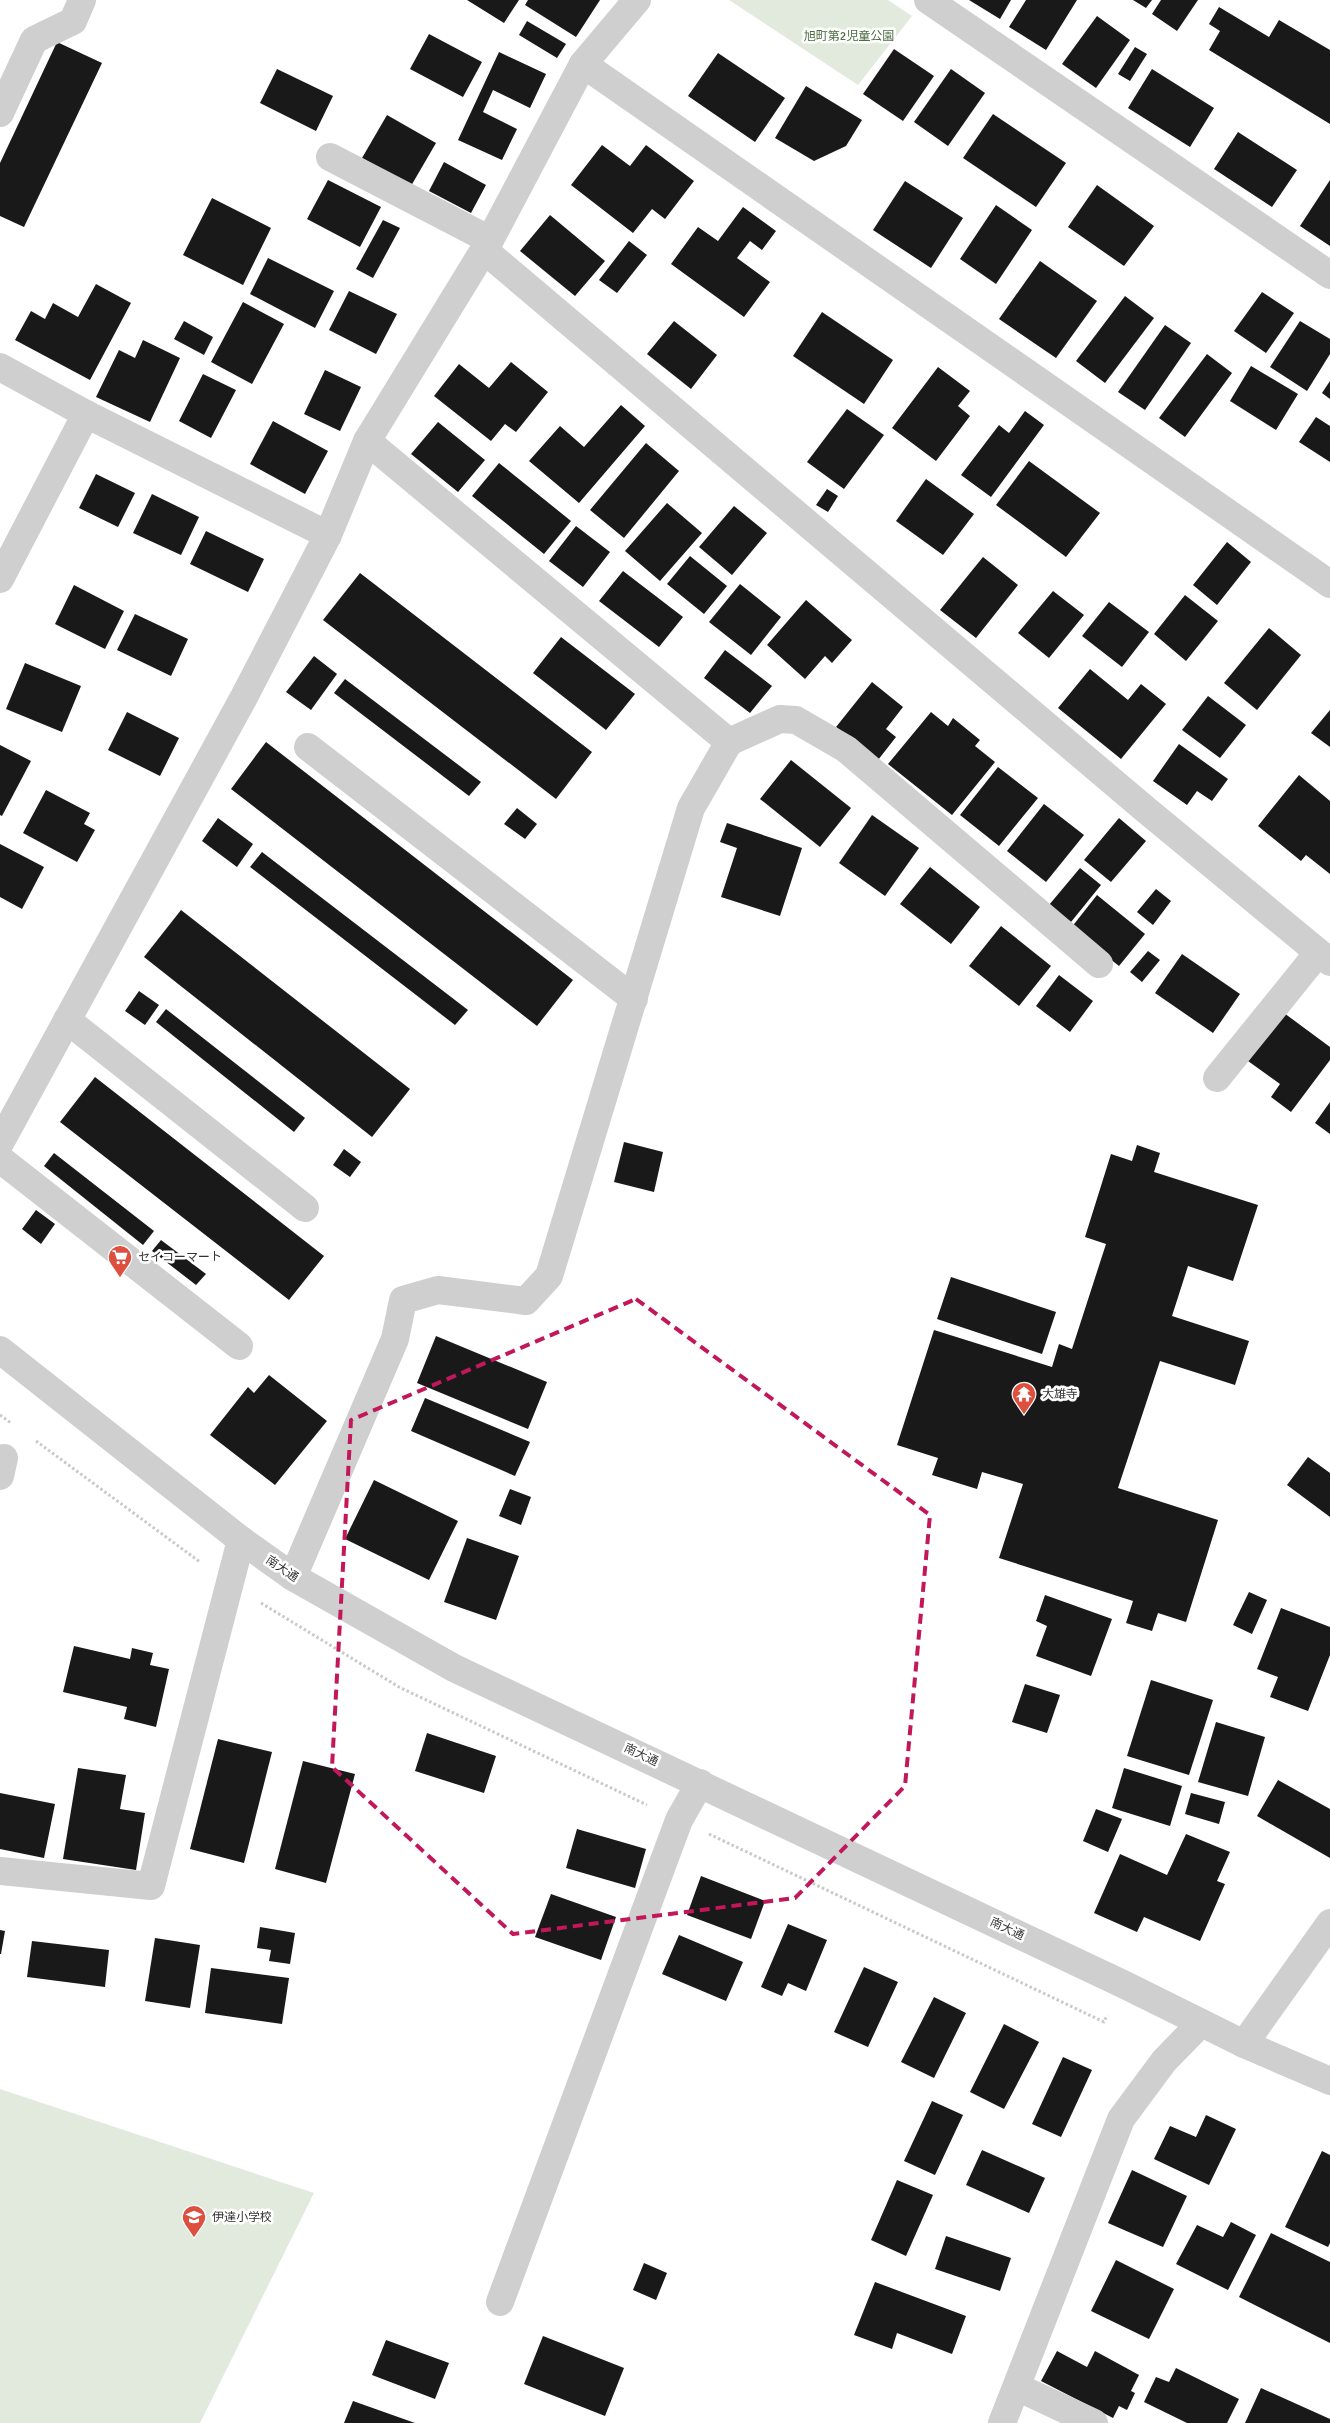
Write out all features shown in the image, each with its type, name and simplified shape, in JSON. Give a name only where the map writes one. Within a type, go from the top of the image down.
[{"type":"street","points":[[0,113],[34,40],[73,21],[82,0]]},
{"type":"street","points":[[0,1143],[244,697],[328,535],[367,441],[487,245],[584,64],[637,0]]},
{"type":"street","points":[[928,0],[1330,275]]},
{"type":"street","points":[[584,64],[1330,584]]},
{"type":"street","points":[[330,158],[487,245],[1130,797],[1324,957],[1217,1078]]},
{"type":"street","points":[[0,367],[86,414],[328,535]]},
{"type":"street","points":[[0,579],[86,414]]},
{"type":"street","points":[[367,441],[729,742]]},
{"type":"street","points":[[292,1577],[395,1339],[403,1300],[438,1290],[526,1301],[549,1276],[691,808],[729,742],[780,719],[796,720],[838,744],[1099,964]]},
{"type":"street","points":[[308,747],[634,999]]},
{"type":"street","points":[[67,1020],[305,1208]]},
{"type":"street","points":[[0,1159],[239,1346]]},
{"type":"street","name":"南大通","points":[[0,1350],[240,1540],[292,1577],[454,1668],[1125,1984],[1200,2024],[1330,2081]]},
{"type":"street","points":[[0,1871],[151,1886],[240,1540]]},
{"type":"street","points":[[500,2302],[679,1820],[700,1783]]},
{"type":"street","points":[[1244,2044],[1330,1923]]},
{"type":"street","points":[[1002,2423],[1121,2119],[1164,2061],[1200,2024]]},
{"type":"street","points":[[1017,2387],[1094,2423]]},
{"type":"highlighted area","points":[[636,1299],[930,1515],[905,1786],[795,1898],[513,1934],[332,1767],[351,1420]]},
{"type":"green space","name":"旭町第2児童公園","points":[[729,0],[888,0],[912,16],[858,85]]},
{"type":"green space","points":[[0,2089],[314,2193],[200,2423],[0,2423]]},
{"type":"building","points":[[467,0],[519,0],[504,23]]},
{"type":"building","points":[[528,0],[600,0],[576,37],[525,5]]},
{"type":"building","points":[[969,0],[1011,0],[1000,19]]},
{"type":"building","points":[[1026,0],[1077,0],[1046,50],[1009,27]]},
{"type":"building","points":[[1133,0],[1152,0],[1146,8]]},
{"type":"building","points":[[1161,0],[1198,0],[1177,31],[1152,14]]},
{"type":"building","points":[[1219,7],[1269,37],[1279,20],[1330,50],[1330,124],[1209,50],[1220,31],[1209,24]]},
{"type":"building","points":[[1097,16],[1130,40],[1096,88],[1062,64]]},
{"type":"building","points":[[527,21],[566,44],[557,58],[519,35]]},
{"type":"building","points":[[429,34],[482,62],[463,97],[410,69]]},
{"type":"building","points":[[57,42],[102,63],[24,227],[0,216],[0,163]]},
{"type":"building","points":[[1135,47],[1147,54],[1130,81],[1118,74]]},
{"type":"building","points":[[894,49],[934,76],[903,121],[863,94]]},
{"type":"building","points":[[499,52],[546,74],[530,108],[493,90],[483,112],[517,129],[502,160],[458,140]]},
{"type":"building","points":[[718,53],[785,98],[755,142],[688,96]]},
{"type":"building","points":[[277,69],[333,96],[316,131],[260,103]]},
{"type":"building","points":[[951,69],[985,93],[948,146],[914,122]]},
{"type":"building","points":[[1152,69],[1214,108],[1190,147],[1128,108]]},
{"type":"building","points":[[806,86],[862,120],[846,146],[814,161],[775,138]]},
{"type":"building","points":[[993,114],[1066,163],[1036,207],[963,158]]},
{"type":"building","points":[[387,115],[436,143],[411,186],[362,158]]},
{"type":"building","points":[[1238,132],[1297,170],[1272,207],[1214,169]]},
{"type":"building","points":[[602,145],[630,166],[646,145],[694,181],[665,219],[652,209],[633,233],[571,185]]},
{"type":"building","points":[[444,162],[486,185],[471,213],[429,191]]},
{"type":"building","points":[[328,180],[381,207],[360,247],[307,219]]},
{"type":"building","points":[[1330,180],[1330,246],[1300,226]]},
{"type":"building","points":[[905,181],[963,218],[931,268],[873,230]]},
{"type":"building","points":[[1097,185],[1154,226],[1124,266],[1068,227]]},
{"type":"building","points":[[212,198],[271,228],[243,285],[183,255]]},
{"type":"building","points":[[996,205],[1032,230],[996,284],[960,259]]},
{"type":"building","points":[[743,207],[776,231],[762,250],[750,241],[737,258],[770,282],[744,317],[671,264],[698,227],[718,241]]},
{"type":"building","points":[[550,215],[605,261],[575,296],[520,251]]},
{"type":"building","points":[[383,220],[400,228],[373,278],[356,269]]},
{"type":"building","points":[[629,241],[647,255],[617,293],[599,280]]},
{"type":"building","points":[[268,258],[334,291],[315,328],[250,294]]},
{"type":"building","points":[[1040,261],[1097,301],[1056,358],[999,319]]},
{"type":"building","points":[[96,284],[131,303],[90,380],[15,340],[31,311],[45,319],[53,303],[78,317]]},
{"type":"building","points":[[349,291],[397,314],[376,354],[329,330]]},
{"type":"building","points":[[1262,292],[1294,313],[1266,353],[1234,331]]},
{"type":"building","points":[[1125,296],[1154,318],[1105,383],[1076,361]]},
{"type":"building","points":[[243,302],[284,324],[252,384],[211,362]]},
{"type":"building","points":[[822,312],[893,360],[864,404],[793,356]]},
{"type":"building","points":[[184,321],[213,337],[204,355],[174,339]]},
{"type":"building","points":[[674,321],[717,355],[691,389],[647,354]]},
{"type":"building","points":[[1300,321],[1330,339],[1330,354],[1307,391],[1270,367]]},
{"type":"building","points":[[1165,325],[1191,343],[1145,410],[1118,392]]},
{"type":"building","points":[[143,340],[180,358],[150,422],[96,397],[119,350],[135,358]]},
{"type":"building","points":[[1207,354],[1232,373],[1185,437],[1159,418]]},
{"type":"building","points":[[511,362],[548,392],[516,432],[505,424],[491,441],[434,396],[459,364],[489,388]]},
{"type":"building","points":[[1251,366],[1298,394],[1276,430],[1230,401]]},
{"type":"building","points":[[938,367],[970,391],[958,406],[970,416],[936,461],[892,428]]},
{"type":"building","points":[[325,370],[361,387],[340,431],[304,414]]},
{"type":"building","points":[[203,374],[236,390],[211,438],[179,421]]},
{"type":"building","points":[[1330,381],[1330,399],[1322,393]]},
{"type":"building","points":[[621,405],[645,426],[579,503],[529,461],[560,426],[584,447]]},
{"type":"building","points":[[847,409],[884,435],[844,489],[807,462]]},
{"type":"building","points":[[1025,411],[1044,425],[991,497],[961,475],[999,425],[1009,433]]},
{"type":"building","points":[[1316,417],[1330,426],[1330,462],[1299,442]]},
{"type":"building","points":[[273,421],[328,451],[305,494],[250,464]]},
{"type":"building","points":[[438,422],[485,460],[458,492],[411,454]]},
{"type":"building","points":[[646,443],[679,471],[624,538],[590,510]]},
{"type":"building","points":[[1029,461],[1100,513],[1066,557],[996,505]]},
{"type":"building","points":[[499,463],[571,521],[544,554],[472,496]]},
{"type":"building","points":[[96,474],[135,493],[118,527],[79,508]]},
{"type":"building","points":[[926,479],[974,514],[943,555],[896,521]]},
{"type":"building","points":[[827,489],[838,496],[828,512],[816,505]]},
{"type":"building","points":[[152,494],[199,517],[181,555],[133,533]]},
{"type":"building","points":[[667,503],[702,533],[660,581],[625,551]]},
{"type":"building","points":[[734,506],[767,533],[732,575],[699,547]]},
{"type":"building","points":[[576,526],[610,552],[583,587],[549,561]]},
{"type":"building","points":[[206,531],[264,559],[248,592],[190,564]]},
{"type":"building","points":[[1227,542],[1251,562],[1217,605],[1193,585]]},
{"type":"building","points":[[690,556],[727,586],[704,614],[667,584]]},
{"type":"building","points":[[983,557],[1018,585],[976,638],[940,610]]},
{"type":"building","points":[[623,571],[683,617],[659,647],[599,601]]},
{"type":"building","points":[[360,573],[592,752],[556,799],[323,620]]},
{"type":"building","points":[[740,584],[781,617],[751,655],[709,622]]},
{"type":"building","points":[[74,585],[124,611],[105,649],[55,624]]},
{"type":"building","points":[[1053,591],[1084,615],[1049,658],[1018,633]]},
{"type":"building","points":[[1185,595],[1218,621],[1186,661],[1154,634]]},
{"type":"building","points":[[806,600],[852,640],[832,663],[825,656],[805,679],[767,645]]},
{"type":"building","points":[[1109,602],[1149,632],[1122,667],[1082,636]]},
{"type":"building","points":[[135,614],[188,639],[171,676],[117,650]]},
{"type":"building","points":[[1269,628],[1301,655],[1257,710],[1224,683]]},
{"type":"building","points":[[561,637],[635,694],[606,730],[533,673]]},
{"type":"building","points":[[725,650],[772,686],[750,713],[704,678]]},
{"type":"building","points":[[314,656],[337,674],[311,710],[286,692]]},
{"type":"building","points":[[25,663],[81,686],[62,732],[6,709]]},
{"type":"building","points":[[1090,669],[1128,700],[1141,684],[1166,704],[1121,759],[1058,708]]},
{"type":"building","points":[[345,679],[481,782],[469,796],[334,693]]},
{"type":"building","points":[[872,682],[903,707],[886,729],[896,737],[878,760],[836,727]]},
{"type":"building","points":[[1208,696],[1246,725],[1220,758],[1182,730]]},
{"type":"building","points":[[1330,710],[1330,747],[1311,733]]},
{"type":"building","points":[[127,712],[179,738],[160,776],[108,750]]},
{"type":"building","points":[[931,712],[948,726],[953,718],[980,740],[975,746],[995,762],[952,815],[888,764]]},
{"type":"building","points":[[266,742],[573,980],[537,1026],[231,789]]},
{"type":"building","points":[[1179,744],[1228,779],[1212,801],[1197,791],[1187,805],[1153,781]]},
{"type":"building","points":[[0,745],[31,761],[2,816],[0,815]]},
{"type":"building","points":[[791,760],[851,808],[820,847],[760,799]]},
{"type":"building","points":[[998,767],[1038,798],[999,846],[960,815]]},
{"type":"building","points":[[1299,775],[1330,801],[1330,874],[1306,855],[1301,861],[1258,826]]},
{"type":"building","points":[[46,790],[90,813],[84,824],[95,830],[77,862],[23,833]]},
{"type":"building","points":[[1044,804],[1084,835],[1046,882],[1007,851]]},
{"type":"building","points":[[517,808],[537,824],[525,839],[504,824]]},
{"type":"building","points":[[872,815],[919,848],[885,896],[839,863]]},
{"type":"building","points":[[218,818],[253,844],[237,867],[202,841]]},
{"type":"building","points":[[1119,818],[1146,841],[1111,882],[1084,860]]},
{"type":"building","points":[[727,823],[802,848],[780,916],[721,897],[737,848],[720,842]]},
{"type":"building","points":[[0,844],[44,867],[22,909],[0,897]]},
{"type":"building","points":[[262,852],[468,1010],[455,1025],[250,867]]},
{"type":"building","points":[[930,867],[980,907],[951,944],[900,904]]},
{"type":"building","points":[[1080,868],[1101,885],[1071,922],[1049,905]]},
{"type":"building","points":[[1156,889],[1171,901],[1153,925],[1137,912]]},
{"type":"building","points":[[1097,895],[1145,934],[1119,966],[1071,928]]},
{"type":"building","points":[[181,910],[410,1089],[372,1137],[144,957]]},
{"type":"building","points":[[1001,926],[1051,966],[1019,1006],[969,966]]},
{"type":"building","points":[[1148,951],[1160,960],[1142,982],[1130,972]]},
{"type":"building","points":[[1182,954],[1240,994],[1213,1033],[1155,993]]},
{"type":"building","points":[[1059,975],[1093,1001],[1070,1032],[1036,1006]]},
{"type":"building","points":[[139,991],[159,1005],[145,1025],[125,1011]]},
{"type":"building","points":[[166,1009],[305,1118],[294,1132],[156,1022]]},
{"type":"building","points":[[1284,1013],[1330,1047],[1330,1060],[1291,1112],[1271,1097],[1280,1084],[1248,1061]]},
{"type":"building","points":[[95,1077],[324,1256],[289,1300],[60,1122]]},
{"type":"building","points":[[1330,1102],[1330,1134],[1315,1123]]},
{"type":"building","points":[[624,1142],[663,1152],[654,1192],[614,1182]]},
{"type":"building","name":"大雄寺","points":[[1137,1145],[1160,1153],[1154,1172],[1258,1205],[1233,1281],[1188,1266],[1172,1316],[1249,1341],[1235,1385],[1160,1361],[1118,1488],[1218,1520],[1186,1622],[1158,1613],[1152,1631],[1126,1623],[1133,1601],[999,1558],[1023,1484],[982,1472],[977,1489],[932,1475],[938,1458],[897,1445],[934,1330],[1052,1367],[1059,1344],[1072,1349],[1106,1244],[1085,1237],[1111,1154],[1132,1161]]},
{"type":"building","points":[[344,1149],[361,1162],[350,1177],[333,1165]]},
{"type":"building","points":[[54,1153],[154,1231],[143,1245],[44,1166]]},
{"type":"building","points":[[36,1210],[55,1224],[41,1244],[22,1229]]},
{"type":"building","points":[[161,1240],[206,1274],[196,1285],[152,1251]]},
{"type":"building","points":[[951,1277],[1056,1312],[1042,1354],[937,1319]]},
{"type":"building","points":[[436,1336],[547,1382],[528,1429],[417,1383]]},
{"type":"building","points":[[269,1375],[327,1421],[275,1485],[210,1435],[248,1387],[254,1393]]},
{"type":"building","points":[[425,1398],[530,1442],[515,1476],[411,1431]]},
{"type":"building","points":[[1308,1457],[1330,1473],[1330,1517],[1287,1485]]},
{"type":"building","points":[[374,1480],[458,1521],[429,1580],[345,1539]]},
{"type":"building","points":[[510,1489],[531,1497],[521,1525],[499,1516]]},
{"type":"building","points":[[467,1538],[519,1556],[496,1620],[444,1602]]},
{"type":"building","points":[[1249,1592],[1267,1600],[1252,1634],[1233,1625]]},
{"type":"building","points":[[1045,1595],[1112,1619],[1091,1676],[1036,1656],[1047,1626],[1036,1621]]},
{"type":"building","points":[[1281,1608],[1330,1627],[1330,1655],[1308,1711],[1270,1697],[1278,1677],[1257,1669]]},
{"type":"building","points":[[74,1646],[130,1659],[132,1648],[153,1653],[150,1665],[169,1669],[156,1727],[124,1719],[127,1707],[63,1692]]},
{"type":"building","points":[[1151,1680],[1213,1700],[1189,1775],[1127,1756]]},
{"type":"building","points":[[1025,1684],[1060,1695],[1047,1733],[1012,1722]]},
{"type":"building","points":[[1216,1722],[1265,1737],[1248,1796],[1198,1782]]},
{"type":"building","points":[[427,1733],[496,1756],[484,1793],[415,1771]]},
{"type":"building","points":[[218,1739],[272,1752],[244,1863],[190,1849]]},
{"type":"building","points":[[303,1761],[355,1774],[326,1883],[275,1869]]},
{"type":"building","points":[[78,1768],[126,1775],[120,1809],[145,1813],[136,1870],[63,1859]]},
{"type":"building","points":[[1124,1768],[1182,1786],[1170,1826],[1112,1808]]},
{"type":"building","points":[[1278,1780],[1330,1809],[1330,1858],[1257,1816]]},
{"type":"building","points":[[0,1793],[55,1804],[44,1858],[0,1849]]},
{"type":"building","points":[[1191,1793],[1225,1802],[1219,1824],[1185,1814]]},
{"type":"building","points":[[1096,1809],[1122,1819],[1108,1852],[1083,1841]]},
{"type":"building","points":[[577,1829],[646,1849],[635,1888],[566,1868]]},
{"type":"building","points":[[1186,1834],[1230,1852],[1217,1881],[1225,1884],[1200,1941],[1144,1917],[1137,1932],[1094,1913],[1120,1854],[1167,1875]]},
{"type":"building","points":[[701,1876],[765,1901],[751,1939],[687,1915]]},
{"type":"building","points":[[551,1894],[616,1917],[601,1960],[535,1937]]},
{"type":"building","points":[[788,1924],[827,1940],[806,1991],[788,1983],[782,1996],[761,1987]]},
{"type":"building","points":[[260,1927],[295,1933],[290,1964],[269,1961],[271,1950],[257,1948]]},
{"type":"building","points":[[0,1930],[5,1931],[1,1954],[0,1954]]},
{"type":"building","points":[[679,1935],[743,1962],[726,2001],[662,1974]]},
{"type":"building","points":[[155,1938],[200,1945],[190,2008],[145,2001]]},
{"type":"building","points":[[32,1941],[109,1950],[105,1987],[27,1977]]},
{"type":"building","points":[[864,1967],[898,1982],[868,2047],[834,2032]]},
{"type":"building","points":[[211,1968],[289,1978],[282,2024],[205,2013]]},
{"type":"building","points":[[934,1997],[966,2013],[934,2078],[901,2062]]},
{"type":"building","points":[[1004,2024],[1039,2042],[1004,2109],[970,2092]]},
{"type":"building","points":[[1063,2057],[1092,2070],[1061,2137],[1032,2124]]},
{"type":"building","points":[[932,2101],[963,2115],[935,2175],[904,2161]]},
{"type":"building","points":[[1206,2115],[1236,2129],[1209,2185],[1154,2159],[1170,2126],[1196,2137]]},
{"type":"building","points":[[982,2150],[1045,2178],[1029,2213],[966,2185]]},
{"type":"building","points":[[1322,2151],[1330,2155],[1330,2243],[1328,2247],[1285,2227]]},
{"type":"building","points":[[1132,2170],[1187,2196],[1163,2247],[1108,2223]]},
{"type":"building","points":[[897,2180],[933,2195],[906,2256],[871,2240]]},
{"type":"building","points":[[1231,2222],[1256,2235],[1228,2290],[1176,2264],[1197,2225],[1223,2237]]},
{"type":"building","points":[[1271,2233],[1330,2262],[1330,2343],[1239,2297]]},
{"type":"building","points":[[946,2236],[1011,2258],[1000,2291],[935,2269]]},
{"type":"building","points":[[1116,2260],[1174,2289],[1149,2339],[1091,2311]]},
{"type":"building","points":[[644,2263],[667,2273],[656,2300],[633,2290]]},
{"type":"building","points":[[875,2282],[966,2316],[952,2354],[897,2333],[892,2349],[854,2335]]},
{"type":"building","points":[[543,2336],[624,2368],[605,2416],[524,2384]]},
{"type":"building","points":[[386,2340],[449,2363],[435,2399],[372,2375]]},
{"type":"building","points":[[1057,2351],[1087,2367],[1095,2351],[1139,2375],[1131,2391],[1135,2393],[1127,2410],[1119,2406],[1113,2418],[1041,2381]]},
{"type":"building","points":[[1176,2368],[1239,2399],[1227,2423],[1187,2423],[1144,2402],[1156,2377],[1169,2382]]},
{"type":"building","points":[[1261,2388],[1330,2419],[1330,2423],[1245,2423]]},
{"type":"building","points":[[353,2401],[415,2423],[344,2423]]},
{"type":"place","name":"セイコーマート","points":[[120,1278]]},
{"type":"place","name":"大雄寺","points":[[1024,1415]]},
{"type":"place","name":"伊達小学校","points":[[194,2238]]}]
